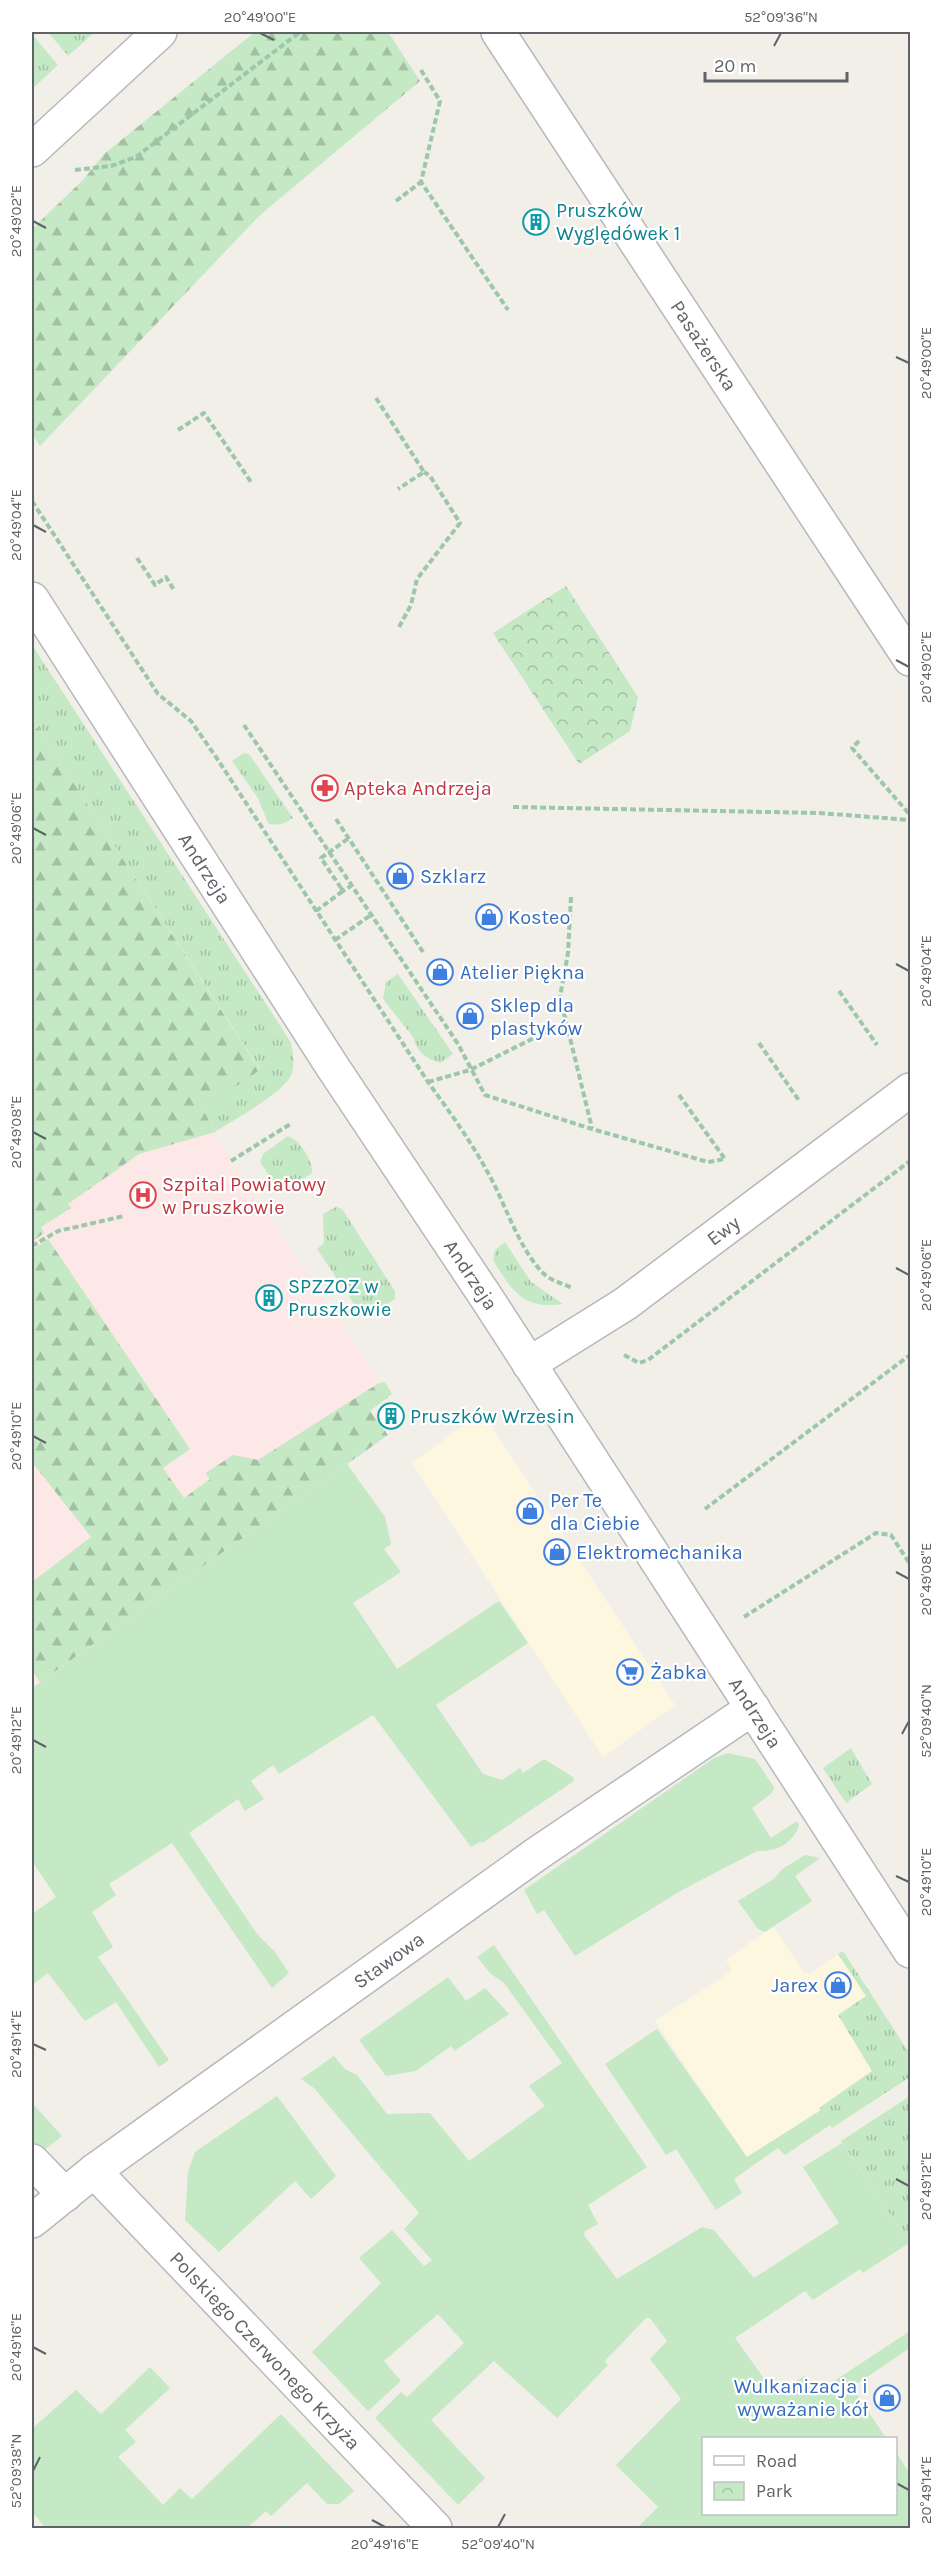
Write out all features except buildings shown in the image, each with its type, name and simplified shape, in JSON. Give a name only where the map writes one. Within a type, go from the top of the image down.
[{"type":"street","points":[[32,150],[160,32]]},
{"type":"street","name":"Pasażerska","points":[[498,32],[910,659]]},
{"type":"street","name":"Andrzeja","points":[[32,599],[332,1066],[529,1364],[910,1951]]},
{"type":"street","name":"Ewy","points":[[529,1364],[626,1304],[910,1090]]},
{"type":"street","name":"Stawowa","points":[[32,2221],[94,2171],[538,1853],[753,1708]]},
{"type":"street","points":[[32,2161],[65,2195]]},
{"type":"street","name":"Polskiego Czerwonego Krzyża","points":[[94,2171],[435,2529]]},
{"type":"path","points":[[75,170],[111,166],[136,157],[300,32]]},
{"type":"path","points":[[396,201],[421,182],[440,100],[421,70]]},
{"type":"path","points":[[421,182],[508,310]]},
{"type":"path","points":[[376,398],[460,523],[417,579],[411,605],[399,627]]},
{"type":"path","points":[[178,430],[204,413],[251,482]]},
{"type":"path","points":[[398,489],[424,472]]},
{"type":"path","points":[[32,501],[158,694],[196,726],[488,1172],[540,1269],[550,1278],[577,1291]]},
{"type":"path","points":[[137,558],[155,585],[166,577],[174,590]]},
{"type":"path","points":[[244,725],[458,1044],[484,1095],[708,1162],[725,1159],[679,1095]]},
{"type":"path","points":[[859,741],[852,748],[910,815]]},
{"type":"path","points":[[513,807],[819,813],[910,820]]},
{"type":"path","points":[[336,819],[423,952]]},
{"type":"path","points":[[342,890],[321,858],[349,838]]},
{"type":"path","points":[[316,911],[342,890],[351,886]]},
{"type":"path","points":[[571,897],[568,953],[560,997],[592,1129]]},
{"type":"path","points":[[335,940],[371,915]]},
{"type":"path","points":[[839,991],[877,1045]]},
{"type":"path","points":[[428,1083],[470,1070],[566,1022]]},
{"type":"path","points":[[759,1043],[800,1102]]},
{"type":"path","points":[[231,1161],[292,1123]]},
{"type":"path","points":[[620,1350],[633,1361],[639,1363],[648,1360],[910,1161]]},
{"type":"path","points":[[32,1246],[58,1231],[124,1216]]},
{"type":"path","points":[[705,1509],[910,1355]]},
{"type":"path","points":[[739,1620],[876,1533],[891,1535],[910,1564]]},
{"type":"shaded area","name":"Szpital Powiatowy w Pruszkowie","points":[[32,719],[203,1109],[240,1176],[242,1175],[336,1318],[339,1317],[379,1383],[385,1382],[392,1394],[370,1411],[388,1435],[32,1688]]},
{"type":"shaded area","points":[[482,1412],[675,1705],[603,1757],[412,1463]]},
{"type":"shaded area","points":[[773,1926],[804,1973],[810,1974],[838,1954],[866,1996],[838,2015],[873,2071],[820,2108],[821,2110],[747,2157],[655,2021],[732,1971],[726,1960]]},
{"type":"green space","points":[[48,32],[95,32],[68,56]]},
{"type":"green space","points":[[255,32],[388,32],[420,81],[259,216],[40,446],[32,434],[32,229],[83,180],[104,154]]},
{"type":"green space","points":[[32,34],[58,65],[32,89]]},
{"type":"green space","points":[[566,586],[638,697],[630,731],[579,764],[493,633]]},
{"type":"green space","points":[[32,645],[290,1041],[293,1064],[292,1073],[287,1081],[270,1097],[215,1132],[203,1109],[260,1069],[32,719]]},
{"type":"green space","points":[[32,719],[260,1070],[203,1109],[215,1132],[139,1154],[68,1204],[71,1208],[41,1227],[44,1233],[32,1242]]},
{"type":"green space","points":[[244,753],[249,754],[293,818],[281,824],[268,823],[258,798],[232,761]]},
{"type":"green space","points":[[398,974],[453,1054],[440,1063],[426,1057],[419,1050],[413,1037],[383,999],[386,982]]},
{"type":"green space","points":[[288,1136],[293,1138],[305,1152],[312,1173],[287,1190],[278,1189],[260,1162],[263,1154]]},
{"type":"green space","points":[[336,1207],[342,1209],[395,1291],[395,1299],[370,1315],[360,1313],[317,1249],[324,1243],[323,1214]]},
{"type":"green space","points":[[48,1239],[190,1449],[163,1468],[184,1498],[210,1479],[206,1473],[233,1455],[258,1460],[379,1383],[385,1382],[392,1394],[370,1411],[388,1435],[40,1682],[32,1671],[32,1582],[91,1537],[32,1462],[32,1250]]},
{"type":"green space","points":[[505,1242],[531,1282],[563,1304],[549,1305],[528,1301],[513,1289],[493,1260],[495,1250]]},
{"type":"green space","points":[[347,1464],[385,1517],[391,1544],[384,1549],[401,1572],[353,1603],[397,1669],[499,1601],[528,1643],[436,1705],[483,1774],[502,1780],[520,1768],[523,1773],[544,1759],[573,1777],[574,1781],[482,1843],[471,1847],[373,1715],[279,1774],[273,1765],[251,1781],[264,1799],[245,1811],[238,1799],[189,1833],[257,1934],[275,1952],[289,1973],[272,1988],[172,1843],[109,1884],[116,1895],[92,1912],[113,1947],[98,1957],[169,2060],[159,2067],[116,2002],[85,2021],[48,1973],[32,1985],[32,1914],[56,1897],[32,1861],[32,1688]]},
{"type":"green space","points":[[851,1748],[872,1784],[846,1803],[823,1768]]},
{"type":"green space","points":[[728,1753],[755,1759],[774,1787],[772,1793],[752,1808],[771,1838],[797,1821],[799,1826],[792,1838],[777,1848],[757,1851],[682,1890],[575,1956],[544,1910],[537,1914],[524,1890],[714,1758]]},
{"type":"green space","points":[[805,1855],[820,1858],[795,1876],[812,1901],[765,1932],[758,1929],[738,1901],[774,1879],[782,1869]]},
{"type":"green space","points":[[494,1945],[647,2167],[588,2205],[598,2224],[585,2231],[584,2235],[617,2279],[702,2227],[714,2230],[754,2278],[839,2223],[803,2167],[842,2143],[909,2243],[863,2273],[860,2269],[813,2300],[805,2291],[735,2338],[775,2394],[804,2376],[816,2393],[910,2331],[910,2348],[852,2387],[885,2437],[702,2437],[702,2515],[897,2515],[897,2454],[910,2471],[910,2528],[637,2528],[658,2507],[616,2465],[681,2399],[650,2359],[667,2341],[650,2318],[646,2318],[605,2361],[608,2365],[557,2418],[494,2361],[431,2420],[485,2478],[458,2505],[375,2418],[401,2392],[407,2397],[464,2343],[438,2314],[384,2361],[401,2381],[368,2411],[312,2352],[381,2283],[359,2258],[392,2230],[424,2266],[432,2260],[404,2229],[419,2213],[314,2088],[301,2079],[334,2056],[345,2069],[357,2075],[387,2114],[430,2113],[469,2161],[545,2106],[529,2086],[562,2063],[504,1983],[491,1974],[477,1957]]},
{"type":"green space","points":[[843,1951],[910,2054],[910,2077],[832,2128],[819,2108],[872,2071],[838,2015],[866,1996],[838,1954]]},
{"type":"green space","points":[[448,1977],[466,2001],[485,1988],[509,2014],[454,2051],[451,2046],[416,2071],[386,2076],[359,2040]]},
{"type":"green space","points":[[657,2029],[747,2157],[821,2110],[830,2125],[785,2155],[778,2148],[734,2179],[742,2193],[716,2210],[676,2149],[666,2155],[605,2064]]},
{"type":"green space","points":[[277,2096],[336,2176],[311,2199],[295,2181],[219,2252],[185,2220],[188,2172],[195,2152]]},
{"type":"green space","points":[[910,2096],[910,2243],[909,2243],[841,2141]]},
{"type":"green space","points":[[32,2103],[62,2136],[43,2151],[32,2140]]},
{"type":"green space","points":[[150,2367],[170,2388],[125,2430],[136,2442],[118,2457],[163,2505],[180,2488],[192,2499],[281,2414],[354,2491],[339,2504],[327,2504],[307,2483],[271,2516],[266,2511],[247,2528],[46,2528],[35,2515],[32,2517],[32,2424],[34,2427],[76,2390],[101,2414]]},
{"type":"place","name":"Pruszków Wyględówek 1","points":[[536,222]]},
{"type":"place","name":"Apteka Andrzeja","points":[[325,788]]},
{"type":"place","name":"Szklarz","points":[[400,876]]},
{"type":"place","name":"Kosteo","points":[[489,917]]},
{"type":"place","name":"Atelier Piękna","points":[[440,972]]},
{"type":"place","name":"Sklep dla plastyków","points":[[470,1016]]},
{"type":"place","name":"Szpital Powiatowy w Pruszkowie","points":[[143,1195]]},
{"type":"place","name":"SPZZOZ w Pruszkowie","points":[[269,1298]]},
{"type":"place","name":"Pruszków Wrzesin","points":[[391,1416]]},
{"type":"place","name":"Per Te dla Ciebie","points":[[530,1511]]},
{"type":"place","name":"Elektromechanika","points":[[557,1552]]},
{"type":"place","name":"Żabka","points":[[630,1672]]},
{"type":"place","name":"Jarex","points":[[838,1985]]},
{"type":"place","name":"Wulkanizacja i wyważanie kół","points":[[887,2398]]}]
